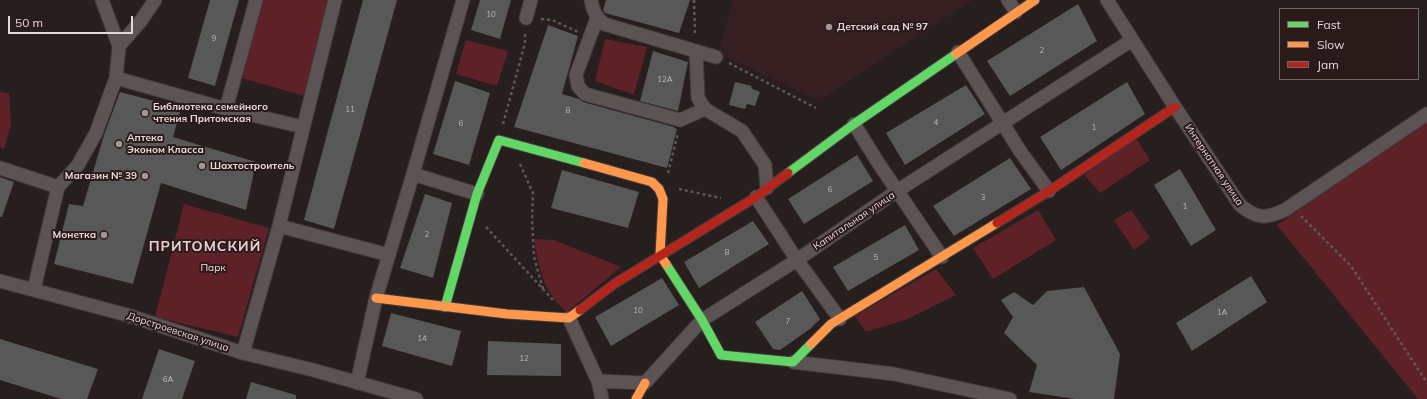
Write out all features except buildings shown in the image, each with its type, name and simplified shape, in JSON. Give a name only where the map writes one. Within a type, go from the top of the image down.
[{"type":"street","points":[[34,290],[58,187],[78,165],[96,133],[116,78],[119,46],[102,0]]},
{"type":"street","points":[[119,46],[140,22],[155,0]]},
{"type":"street","points":[[226,109],[256,0]]},
{"type":"street","points":[[243,353],[279,226],[336,0]]},
{"type":"street","points":[[416,399],[357,383],[376,298],[463,0]]},
{"type":"street","points":[[526,18],[531,0]]},
{"type":"street","points":[[591,0],[593,10],[597,18],[604,24],[716,57]]},
{"type":"street","points":[[1008,0],[1016,12]]},
{"type":"street","points":[[376,298],[506,314],[569,318],[614,284],[751,200],[854,124],[1035,0]]},
{"type":"street","name":"Интернатная улица","points":[[1107,0],[1174,107],[1240,205],[1250,213],[1262,217],[1274,215],[1290,206],[1427,114]]},
{"type":"street","points":[[597,18],[576,75],[578,86],[585,94],[682,119],[705,110]]},
{"type":"street","name":"Капитальная улица","points":[[645,383],[702,320],[797,260],[897,191],[1132,40]]},
{"type":"street","points":[[696,51],[698,98],[705,110],[742,131],[765,165],[767,188]]},
{"type":"street","points":[[958,52],[1020,151],[1049,191]]},
{"type":"street","points":[[116,78],[226,109],[303,127]]},
{"type":"street","points":[[793,362],[831,324],[1049,191],[1174,107]]},
{"type":"street","points":[[854,124],[942,257]]},
{"type":"street","points":[[445,307],[477,194],[503,141],[652,182],[658,186],[662,194],[663,202],[660,255],[702,320],[721,355],[894,374],[1010,399]]},
{"type":"street","points":[[0,168],[58,187]]},
{"type":"street","points":[[413,174],[477,194]]},
{"type":"street","points":[[751,200],[840,319]]},
{"type":"street","points":[[279,226],[389,255]]},
{"type":"street","name":"Дорстроевская улица","points":[[0,281],[127,315],[243,353],[313,370],[357,383]]},
{"type":"street","points":[[569,318],[598,381],[602,399]]},
{"type":"street","points":[[598,381],[645,383],[636,399]]},
{"type":"path","points":[[694,0],[696,51]]},
{"type":"path","points":[[543,290],[534,257],[532,220],[533,193],[525,172],[503,141],[525,43],[526,18],[552,20],[580,33],[592,32]]},
{"type":"path","points":[[716,57],[816,108]]},
{"type":"path","points":[[662,194],[682,119]]},
{"type":"path","points":[[676,188],[751,200]]},
{"type":"path","points":[[1290,206],[1351,266],[1427,383]]},
{"type":"path","points":[[472,211],[569,318]]},
{"type":"shaded area","name":"Детский сад № 97","points":[[733,0],[973,0],[819,101],[718,53]]},
{"type":"green space","points":[[263,0],[328,0],[305,96],[241,78]]},
{"type":"green space","points":[[605,39],[647,47],[634,95],[595,81]]},
{"type":"green space","points":[[466,40],[508,51],[497,86],[456,74]]},
{"type":"green space","points":[[0,92],[9,93],[11,125],[4,149],[0,147]]},
{"type":"green space","points":[[1427,121],[1427,399],[1418,399],[1277,225]]},
{"type":"green space","points":[[1136,138],[1150,160],[1100,193],[1084,175]]},
{"type":"green space","name":"Парк","points":[[184,204],[269,228],[238,337],[155,317]]},
{"type":"green space","points":[[1038,210],[1056,240],[993,279],[973,248]]},
{"type":"green space","points":[[1131,210],[1150,238],[1134,250],[1114,220]]},
{"type":"green space","points":[[534,239],[554,240],[621,267],[567,312],[552,297],[547,288],[540,269]]},
{"type":"green space","points":[[936,269],[956,295],[905,320],[866,332],[855,316]]},
{"type":"traffic: fast","points":[[788,173],[854,124],[956,54]]},
{"type":"traffic: fast","points":[[445,307],[477,194],[499,140],[584,163]]},
{"type":"traffic: fast","points":[[666,264],[702,320],[721,355],[793,362],[811,344]]},
{"type":"traffic: slow","points":[[956,54],[1035,0]]},
{"type":"traffic: slow","points":[[584,163],[652,182],[659,189],[663,199],[660,255],[666,264]]},
{"type":"traffic: slow","points":[[811,344],[831,324],[997,223]]},
{"type":"traffic: slow","points":[[376,298],[507,314],[569,318],[580,310]]},
{"type":"traffic: slow","points":[[636,399],[645,383]]},
{"type":"traffic: jam","points":[[997,223],[1049,191],[1175,107]]},
{"type":"traffic: jam","points":[[580,310],[614,284],[756,197],[788,173]]},
{"type":"place","name":"Детский сад № 97","points":[[829,27]]},
{"type":"place","name":"Библиотека семейного чтения Притомская","points":[[145,113]]},
{"type":"place","name":"Аптека Эконом Класса","points":[[119,144]]},
{"type":"place","name":"Шахтостроитель","points":[[202,166]]},
{"type":"place","name":"Магазин № 39","points":[[145,176]]},
{"type":"place","name":"Монетка","points":[[104,235]]},
{"type":"district","name":"ПРИТОМСКИЙ","points":[[205,247]]}]
